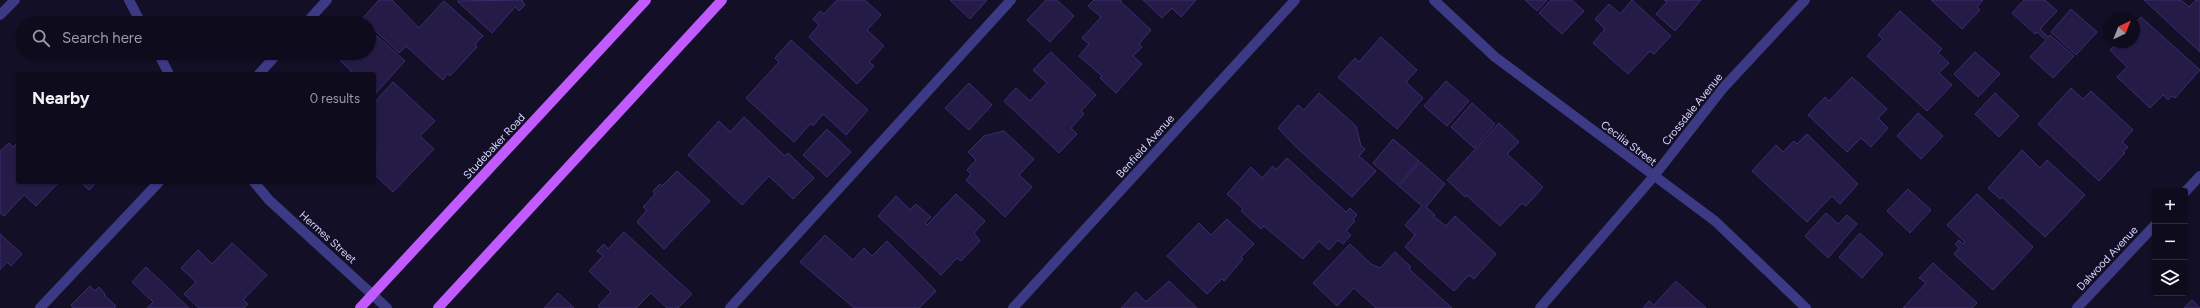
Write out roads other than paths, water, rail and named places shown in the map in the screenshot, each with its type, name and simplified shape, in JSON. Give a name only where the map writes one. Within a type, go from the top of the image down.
[{"type":"main road","name":"Studebaker Road","points":[[360,308],[646,0]]},
{"type":"main road","points":[[438,308],[722,0]]},
{"type":"street","points":[[0,15],[15,0]]},
{"type":"street","points":[[129,0],[138,16]]},
{"type":"street","points":[[312,16],[327,0]]},
{"type":"street","points":[[730,308],[1011,0]]},
{"type":"street","name":"Benfield Avenue","points":[[1013,308],[1295,0]]},
{"type":"street","name":"Cecilia Street","points":[[1434,0],[1495,57],[1715,221],[1806,308]]},
{"type":"street","name":"Crossdale Avenue","points":[[1540,308],[1654,176],[1724,86],[1805,0]]},
{"type":"street","points":[[162,60],[168,72]]},
{"type":"street","points":[[261,72],[272,60]]},
{"type":"street","points":[[2188,189],[2200,176]]},
{"type":"street","points":[[40,308],[157,184]]},
{"type":"street","name":"Hermes Street","points":[[256,184],[269,200],[387,308]]},
{"type":"street","name":"Dalwood Avenue","points":[[2077,308],[2152,228]]}]
